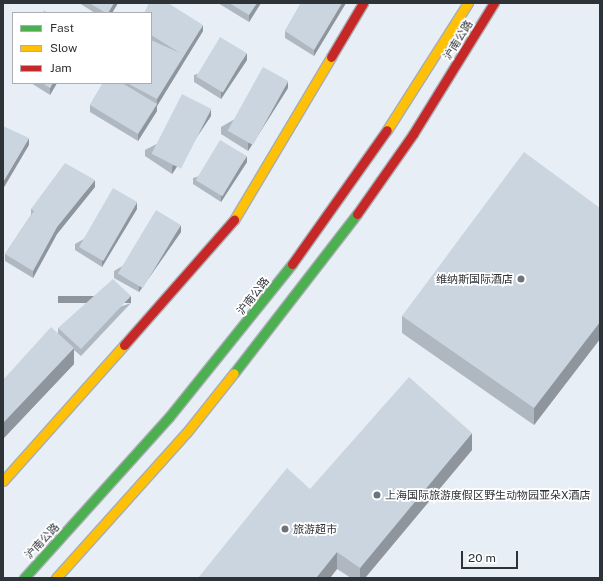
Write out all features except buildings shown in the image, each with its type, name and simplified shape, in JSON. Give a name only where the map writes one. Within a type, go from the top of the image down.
[{"type":"main road","points":[[3,481],[236,218],[363,3]]},
{"type":"main road","name":"沪南公路","points":[[24,578],[169,417],[280,281],[358,175],[468,3]]},
{"type":"main road","name":"沪南公路","points":[[56,578],[187,432],[338,242],[413,134],[494,3]]},
{"type":"traffic: fast","points":[[234,373],[357,214]]},
{"type":"traffic: fast","points":[[24,578],[169,417],[292,264]]},
{"type":"traffic: slow","points":[[387,130],[468,3]]},
{"type":"traffic: slow","points":[[234,220],[331,57]]},
{"type":"traffic: slow","points":[[3,481],[124,345]]},
{"type":"traffic: slow","points":[[56,578],[187,432],[234,373]]},
{"type":"traffic: jam","points":[[331,57],[363,3]]},
{"type":"traffic: jam","points":[[357,214],[413,134],[494,3]]},
{"type":"traffic: jam","points":[[292,264],[387,130]]},
{"type":"traffic: jam","points":[[124,345],[234,220]]},
{"type":"place","name":"维纳斯国际酒店","points":[[521,279]]},
{"type":"place","name":"上海国际旅游度假区野生动物园亚朵X酒店","points":[[377,495]]},
{"type":"place","name":"旅游超市","points":[[285,529]]}]
